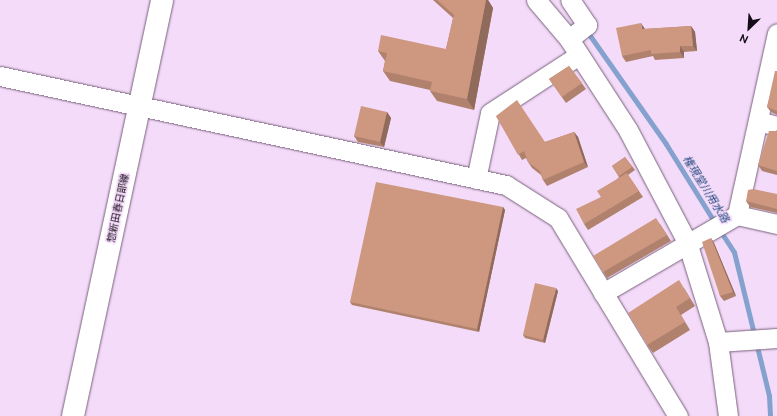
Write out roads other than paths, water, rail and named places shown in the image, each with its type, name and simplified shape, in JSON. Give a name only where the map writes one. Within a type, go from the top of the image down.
[{"type":"main road","name":"惣新田春日部線","points":[[73,416],[162,0]]},
{"type":"street","points":[[536,0],[569,39],[628,130],[687,242],[718,342],[728,416]]},
{"type":"street","points":[[569,39],[587,25],[570,0]]},
{"type":"street","points":[[737,215],[777,33]]},
{"type":"street","points":[[476,179],[490,113],[579,55]]},
{"type":"street","points":[[0,76],[506,185],[558,218],[678,416]]},
{"type":"street","points":[[758,121],[777,126]]},
{"type":"street","points":[[603,293],[687,242],[737,215],[777,224]]},
{"type":"street","points":[[718,342],[777,338]]},
{"type":"waterway","name":"権現堂川用水路","points":[[586,30],[666,144],[715,223]]},
{"type":"waterway","name":"権現堂川用水路","points":[[719,229],[734,252],[769,396],[770,416]]}]
